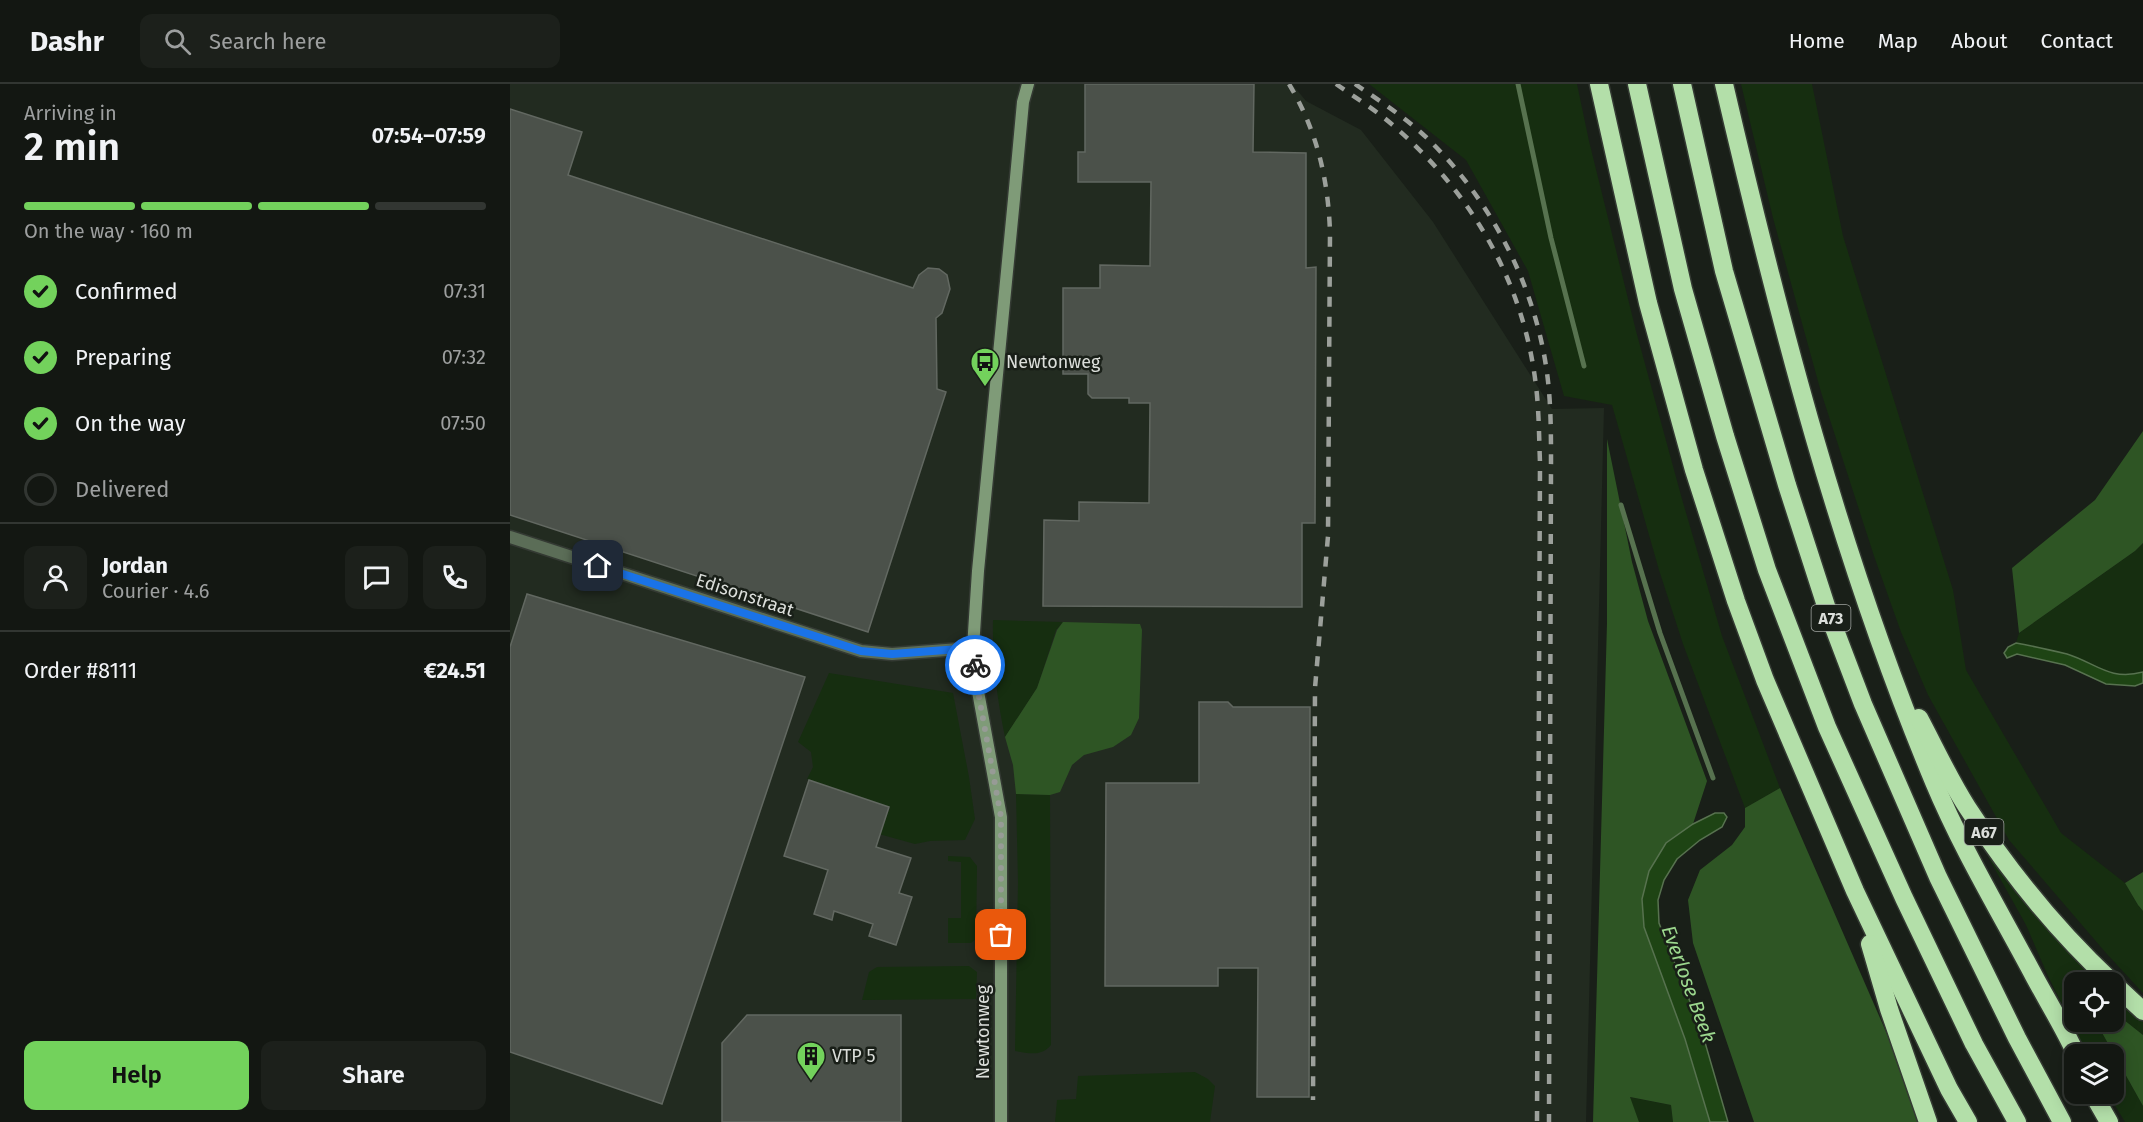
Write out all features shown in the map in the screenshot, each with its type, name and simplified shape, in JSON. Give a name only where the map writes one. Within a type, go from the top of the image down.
[{"type":"highway","points":[[1599,84],[1648,303],[1697,481],[1736,601],[1765,680],[1855,891],[1949,1089],[1968,1122]]},
{"type":"highway","name":"A73","points":[[1637,84],[1683,289],[1725,436],[1767,570],[1827,728],[1904,898],[1974,1044],[2017,1122]]},
{"type":"highway","name":"A73","points":[[1682,84],[1727,282],[1828,612],[1863,704],[1938,877],[2017,1038],[2062,1122]]},
{"type":"highway","name":"A73","points":[[1724,84],[1763,250],[1836,512],[1913,731],[1936,786],[1984,883],[2071,1044]]},
{"type":"highway","name":"A67","points":[[1887,658],[1966,805],[1998,852],[2078,951],[2101,972]]},
{"type":"highway","points":[[1855,891],[1889,1009],[1928,1122]]},
{"type":"highway","name":"A67","points":[[2124,993],[2143,1011]]},
{"type":"highway","points":[[2099,1104],[2109,1122]]},
{"type":"street","name":"Newtonweg","points":[[1001,1122],[1001,817],[977,686],[973,648],[978,571],[1023,102],[1028,84]]},
{"type":"street","name":"Edisonstraat","points":[[510,537],[861,651],[892,654],[973,648]]},
{"type":"shaded area","points":[[510,84],[1292,84],[1306,101],[1361,130],[1433,222],[1552,409],[1604,408],[1586,1122],[510,1122]]},
{"type":"shaded area","points":[[1369,84],[1577,84],[1636,331],[1682,499],[1722,636],[1780,788],[1745,808],[1683,644],[1659,570],[1612,405],[1564,396],[1528,271],[1466,160]]},
{"type":"shaded area","points":[[1741,84],[1812,84],[1843,236],[1953,590],[1966,670],[2061,833],[2125,883],[2143,911],[2143,993],[2009,840],[1928,695],[1901,632],[1874,556],[1821,392],[1773,218]]},
{"type":"shaded area","points":[[2143,431],[2143,543],[2019,633],[2012,568],[2095,500]]},
{"type":"shaded area","points":[[1607,439],[1632,562],[1648,621],[1707,781],[1693,824],[1666,843],[1642,899],[1710,1122],[1673,1122],[1671,1105],[1630,1097],[1639,1122],[1593,1122],[1607,623]]},
{"type":"shaded area","points":[[2143,543],[2143,672],[2112,673],[2067,654],[2016,643],[2019,633]]},
{"type":"shaded area","points":[[993,620],[1063,622],[1056,630],[1037,688],[1005,737],[993,650]]},
{"type":"shaded area","points":[[1063,622],[1140,624],[1142,630],[1139,718],[1131,735],[1113,747],[1084,755],[1072,765],[1060,792],[1050,795],[1016,794],[1013,765],[1005,737],[1037,688],[1057,630]]},
{"type":"shaded area","points":[[2016,643],[2067,654],[2112,673],[2143,672],[2143,683],[2135,686],[2106,684],[2065,665],[2017,654],[2007,658],[2004,653],[2008,647]]},
{"type":"shaded area","points":[[829,673],[953,693],[975,819],[965,840],[915,844],[879,834],[890,808],[807,779],[813,767],[811,752],[798,742]]},
{"type":"shaded area","points":[[1780,788],[1900,1064],[1918,1122],[1754,1122],[1693,943],[1688,900],[1700,870],[1732,845],[1745,827],[1745,808]]},
{"type":"shaded area","points":[[1016,794],[1050,795],[1051,1045],[1043,1051],[1034,1053],[1015,1051],[1018,882]]},
{"type":"shaded area","points":[[1715,813],[1724,813],[1727,817],[1722,827],[1700,840],[1677,859],[1664,880],[1658,900],[1659,923],[1702,1032],[1728,1122],[1710,1122],[1685,1039],[1644,927],[1642,899],[1649,871],[1666,843],[1693,824]]},
{"type":"shaded area","points":[[1987,855],[2091,972],[2064,972],[2064,1008],[2048,976],[2026,925]]},
{"type":"shaded area","points":[[948,856],[970,857],[977,866],[976,939],[971,943],[948,943],[948,918],[961,918],[961,862],[948,861]]},
{"type":"shaded area","points":[[2143,872],[2143,911],[2125,883]]},
{"type":"shaded area","points":[[969,966],[977,972],[976,999],[862,1000],[869,972],[877,967]]},
{"type":"shaded area","points":[[2124,1004],[2143,1022],[2143,1035],[2124,1020]]},
{"type":"shaded area","points":[[2124,1020],[2143,1035],[2143,1106],[2124,1072],[2124,1044],[2108,1044],[2102,1032],[2124,1032]]},
{"type":"shaded area","points":[[2076,1032],[2102,1032],[2108,1044],[2082,1044]]},
{"type":"shaded area","points":[[1195,1072],[1215,1086],[1210,1122],[1055,1122],[1057,1100],[1076,1099],[1078,1076]]},
{"type":"shaded area","points":[[2124,1072],[2143,1106],[2143,1122],[2125,1122],[2114,1104],[2124,1104]]},
{"type":"shaded area","points":[[1629,1097],[1671,1105],[1673,1122],[1639,1122]]},
{"type":"building","points":[[1085,84],[1254,84],[1253,152],[1306,153],[1306,268],[1316,267],[1315,523],[1302,523],[1302,607],[1043,606],[1044,520],[1079,521],[1079,502],[1149,503],[1150,403],[1129,403],[1129,398],[1092,398],[1088,394],[1088,374],[1063,374],[1063,288],[1100,288],[1100,265],[1150,266],[1151,182],[1078,182],[1078,152],[1085,152]]},
{"type":"building","points":[[510,109],[582,132],[568,175],[913,288],[919,275],[928,268],[939,269],[947,275],[950,289],[942,313],[936,318],[937,389],[946,392],[868,632],[510,515]]},
{"type":"building","points":[[527,594],[805,677],[662,1104],[510,1052],[510,647]]},
{"type":"building","points":[[1199,702],[1228,702],[1233,707],[1310,707],[1309,1097],[1257,1097],[1258,968],[1218,968],[1218,986],[1105,986],[1106,783],[1199,783]]},
{"type":"building","points":[[809,780],[889,807],[876,847],[911,858],[899,893],[912,897],[896,945],[869,936],[873,924],[834,911],[832,920],[814,914],[828,870],[784,856]]},
{"type":"building","name":"VTP 5","points":[[747,1015],[901,1015],[901,1122],[722,1122],[722,1043]]},
{"type":"waterway","points":[[1518,84],[1551,238],[1584,366]]},
{"type":"waterway","points":[[1621,505],[1660,633],[1713,778]]},
{"type":"railway","points":[[1289,84],[1307,119],[1319,155],[1327,193],[1330,232],[1328,536],[1315,688],[1313,1100]]},
{"type":"railway","points":[[1336,84],[1388,121],[1423,153],[1471,212],[1507,277],[1530,348],[1537,395],[1540,463],[1537,1122]]},
{"type":"railway","points":[[1355,84],[1420,131],[1473,191],[1509,250],[1523,281],[1543,347],[1549,391],[1551,443],[1549,1122]]},
{"type":"way so far","points":[[975,665],[1001,817],[1001,935]]},
{"type":"place","name":"Newtonweg","points":[[985,388]]},
{"type":"place","name":"VTP 5","points":[[811,1082]]},
{"type":"route","points":[[598,566],[861,651],[892,654],[973,648],[975,665]]},
{"type":"water label","name":"Everlose Beek","points":[[1689,984]]}]
